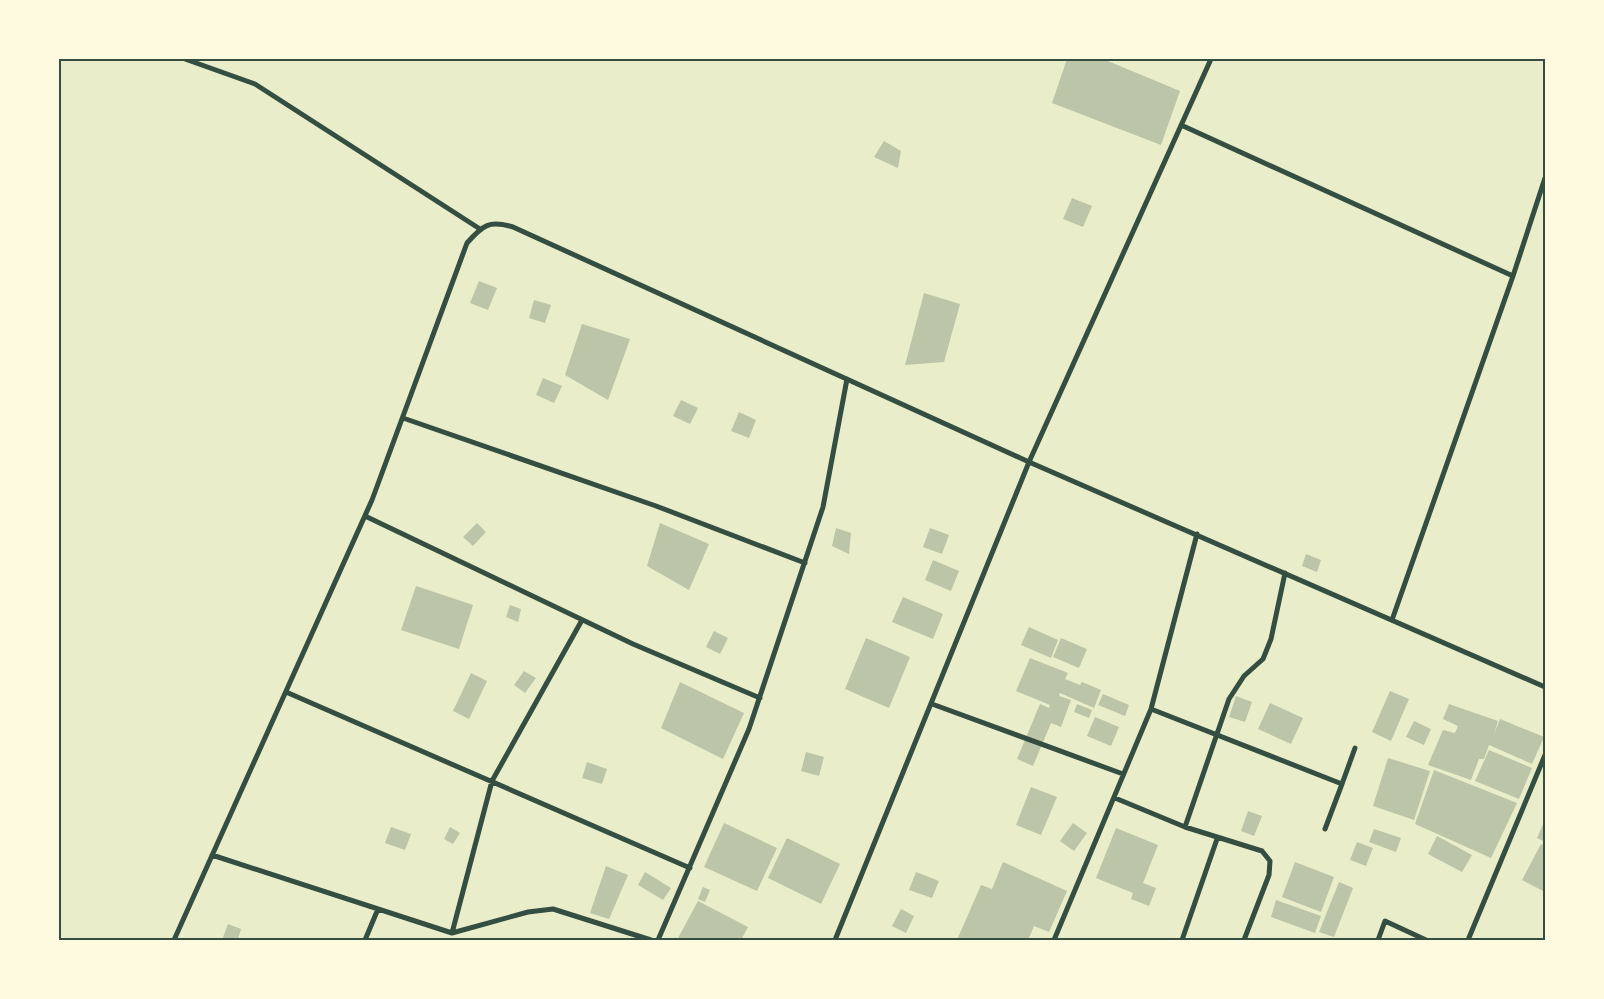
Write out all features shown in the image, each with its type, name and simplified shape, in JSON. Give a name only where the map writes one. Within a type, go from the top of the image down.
[{"type":"street","points":[[185,59],[255,84],[480,229]]},
{"type":"street","points":[[835,940],[1029,462],[1211,59]]},
{"type":"street","points":[[1181,125],[1513,276]]},
{"type":"street","points":[[1392,620],[1513,276],[1545,178]]},
{"type":"street","points":[[174,940],[365,516],[467,243],[480,229],[497,222],[513,227],[1029,462],[1545,687]]},
{"type":"street","points":[[658,940],[749,729],[760,698],[823,507],[847,379]]},
{"type":"street","points":[[403,418],[656,506],[805,563]]},
{"type":"street","points":[[365,516],[582,620],[760,698]]},
{"type":"street","points":[[1054,940],[1151,709],[1197,534]]},
{"type":"street","points":[[1185,828],[1229,699],[1244,676],[1263,658],[1271,639],[1285,573]]},
{"type":"street","points":[[452,933],[492,781],[582,620]]},
{"type":"street","points":[[286,692],[690,868]]},
{"type":"street","points":[[932,704],[1123,774]]},
{"type":"street","points":[[1151,709],[1342,784]]},
{"type":"street","points":[[1325,828],[1355,748]]},
{"type":"street","points":[[1468,940],[1545,755]]},
{"type":"street","points":[[1115,798],[1185,828],[1262,851],[1270,861],[1269,876],[1244,940]]},
{"type":"street","points":[[1182,940],[1217,839]]},
{"type":"street","points":[[212,856],[452,933],[528,912],[554,909],[639,938],[651,940]]},
{"type":"street","points":[[365,940],[378,909]]},
{"type":"street","points":[[1378,940],[1385,922],[1426,940]]},
{"type":"building","points":[[1067,59],[1103,59],[1180,91],[1161,145],[1052,103]]},
{"type":"building","points":[[884,141],[901,151],[898,168],[874,157]]},
{"type":"building","points":[[1072,198],[1092,206],[1083,227],[1063,219]]},
{"type":"building","points":[[479,281],[497,288],[488,310],[470,303]]},
{"type":"building","points":[[924,293],[960,304],[944,362],[905,365]]},
{"type":"building","points":[[534,300],[551,305],[545,323],[529,318]]},
{"type":"building","points":[[582,324],[630,339],[608,400],[565,375]]},
{"type":"building","points":[[543,378],[562,386],[554,403],[536,395]]},
{"type":"building","points":[[681,400],[698,408],[690,424],[673,416]]},
{"type":"building","points":[[739,412],[756,420],[749,438],[731,431]]},
{"type":"building","points":[[477,523],[486,532],[473,546],[463,537]]},
{"type":"building","points":[[660,523],[709,544],[689,590],[647,566]]},
{"type":"building","points":[[836,528],[851,533],[849,554],[832,546]]},
{"type":"building","points":[[930,528],[949,535],[942,554],[923,547]]},
{"type":"building","points":[[1306,554],[1321,560],[1317,572],[1302,566]]},
{"type":"building","points":[[933,560],[959,571],[951,591],[925,580]]},
{"type":"building","points":[[416,586],[473,605],[459,649],[401,630]]},
{"type":"building","points":[[903,597],[943,614],[933,639],[892,622]]},
{"type":"building","points":[[510,605],[521,609],[518,622],[506,617]]},
{"type":"building","points":[[1029,627],[1058,640],[1051,658],[1021,645]]},
{"type":"building","points":[[714,631],[728,638],[720,654],[706,647]]},
{"type":"building","points":[[866,638],[910,657],[889,708],[845,689]]},
{"type":"building","points":[[1061,638],[1087,649],[1079,668],[1053,657]]},
{"type":"building","points":[[1030,658],[1068,673],[1065,679],[1080,685],[1082,682],[1101,690],[1094,708],[1060,693],[1059,696],[1071,700],[1061,727],[1051,723],[1033,766],[1017,759],[1040,704],[1049,708],[1050,705],[1016,691]]},
{"type":"building","points":[[524,671],[536,678],[525,693],[514,685]]},
{"type":"building","points":[[471,673],[487,681],[469,719],[453,711]]},
{"type":"building","points":[[680,682],[744,713],[723,759],[661,728]]},
{"type":"building","points":[[1390,691],[1409,699],[1391,741],[1372,732]]},
{"type":"building","points":[[1103,694],[1129,705],[1125,716],[1098,705]]},
{"type":"building","points":[[1236,696],[1252,702],[1245,722],[1229,717]]},
{"type":"building","points":[[1270,703],[1303,718],[1291,744],[1258,729]]},
{"type":"building","points":[[1077,704],[1092,710],[1089,718],[1074,712]]},
{"type":"building","points":[[1449,704],[1498,721],[1494,734],[1500,719],[1544,737],[1532,764],[1489,745],[1484,759],[1479,759],[1471,780],[1428,765],[1443,730],[1455,733],[1458,726],[1443,719]]},
{"type":"building","points":[[1095,717],[1119,727],[1111,746],[1087,736]]},
{"type":"building","points":[[1414,721],[1431,729],[1424,745],[1406,737]]},
{"type":"building","points":[[1489,750],[1532,768],[1519,799],[1475,781]]},
{"type":"building","points":[[806,752],[824,757],[819,776],[801,771]]},
{"type":"building","points":[[1388,758],[1430,771],[1414,820],[1373,806]]},
{"type":"building","points":[[587,762],[607,769],[602,784],[582,778]]},
{"type":"building","points":[[1434,770],[1517,803],[1491,858],[1415,824]]},
{"type":"building","points":[[1031,787],[1057,797],[1041,835],[1016,825]]},
{"type":"building","points":[[1248,811],[1262,816],[1254,836],[1241,831]]},
{"type":"building","points":[[1545,820],[1545,842],[1537,838]]},
{"type":"building","points":[[724,823],[777,848],[757,891],[704,867]]},
{"type":"building","points":[[1073,823],[1087,833],[1074,851],[1060,841]]},
{"type":"building","points":[[391,827],[411,834],[405,850],[385,843]]},
{"type":"building","points":[[450,827],[460,833],[453,844],[444,839]]},
{"type":"building","points":[[1116,828],[1158,845],[1143,883],[1156,888],[1149,906],[1131,899],[1133,893],[1096,878]]},
{"type":"building","points":[[1374,829],[1401,838],[1396,852],[1369,842]]},
{"type":"building","points":[[1437,836],[1472,855],[1462,872],[1428,854]]},
{"type":"building","points":[[787,838],[840,864],[821,904],[768,878]]},
{"type":"building","points":[[1357,842],[1373,848],[1366,866],[1350,860]]},
{"type":"building","points":[[1541,844],[1545,846],[1545,892],[1522,880]]},
{"type":"building","points":[[1003,862],[1067,891],[1049,932],[1034,926],[1029,938],[1033,940],[957,940],[981,885],[992,889]]},
{"type":"building","points":[[1295,862],[1334,877],[1321,912],[1282,897]]},
{"type":"building","points":[[606,866],[628,875],[609,919],[590,913]]},
{"type":"building","points":[[645,872],[671,888],[663,900],[638,885]]},
{"type":"building","points":[[916,872],[939,881],[932,898],[909,890]]},
{"type":"building","points":[[1339,882],[1353,888],[1334,937],[1319,932]]},
{"type":"building","points":[[703,887],[710,890],[705,902],[698,899]]},
{"type":"building","points":[[1276,900],[1321,916],[1315,933],[1271,917]]},
{"type":"building","points":[[698,901],[748,927],[741,940],[677,940]]},
{"type":"building","points":[[901,909],[914,916],[906,933],[892,926]]},
{"type":"building","points":[[228,924],[241,929],[238,939],[241,940],[222,940]]}]
